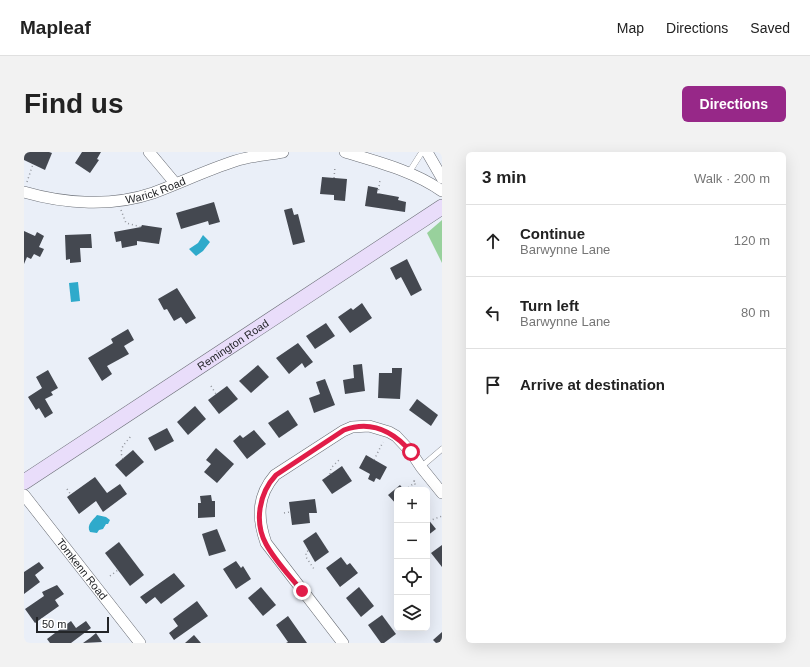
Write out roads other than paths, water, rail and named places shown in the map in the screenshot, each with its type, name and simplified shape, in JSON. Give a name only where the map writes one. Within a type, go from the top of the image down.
[{"type":"main road","name":"Remington Road","points":[[24,482],[442,207]]},
{"type":"street","points":[[149,152],[175,184]]},
{"type":"street","name":"Warick Road","points":[[25,189],[61,201],[88,202],[118,200],[152,193],[236,160],[283,152]]},
{"type":"street","points":[[345,152],[378,162],[408,174],[442,191]]},
{"type":"street","points":[[427,152],[442,178]]},
{"type":"street","points":[[343,643],[266,543],[262,533],[260,503],[268,483],[276,475],[344,430],[352,427],[369,426],[389,432],[406,445],[442,494]]},
{"type":"street","name":"Tomkenn Road","points":[[24,495],[140,643]]},
{"type":"lane","points":[[408,174],[422,152]]},
{"type":"lane","points":[[421,467],[442,449]]},
{"type":"water","points":[[203,235],[210,242],[203,251],[196,256],[189,249],[198,243]]},
{"type":"water","points":[[78,282],[80,301],[71,302],[69,283]]},
{"type":"water","points":[[97,515],[106,517],[110,520],[103,529],[99,530],[97,533],[90,532],[89,525]]}]
